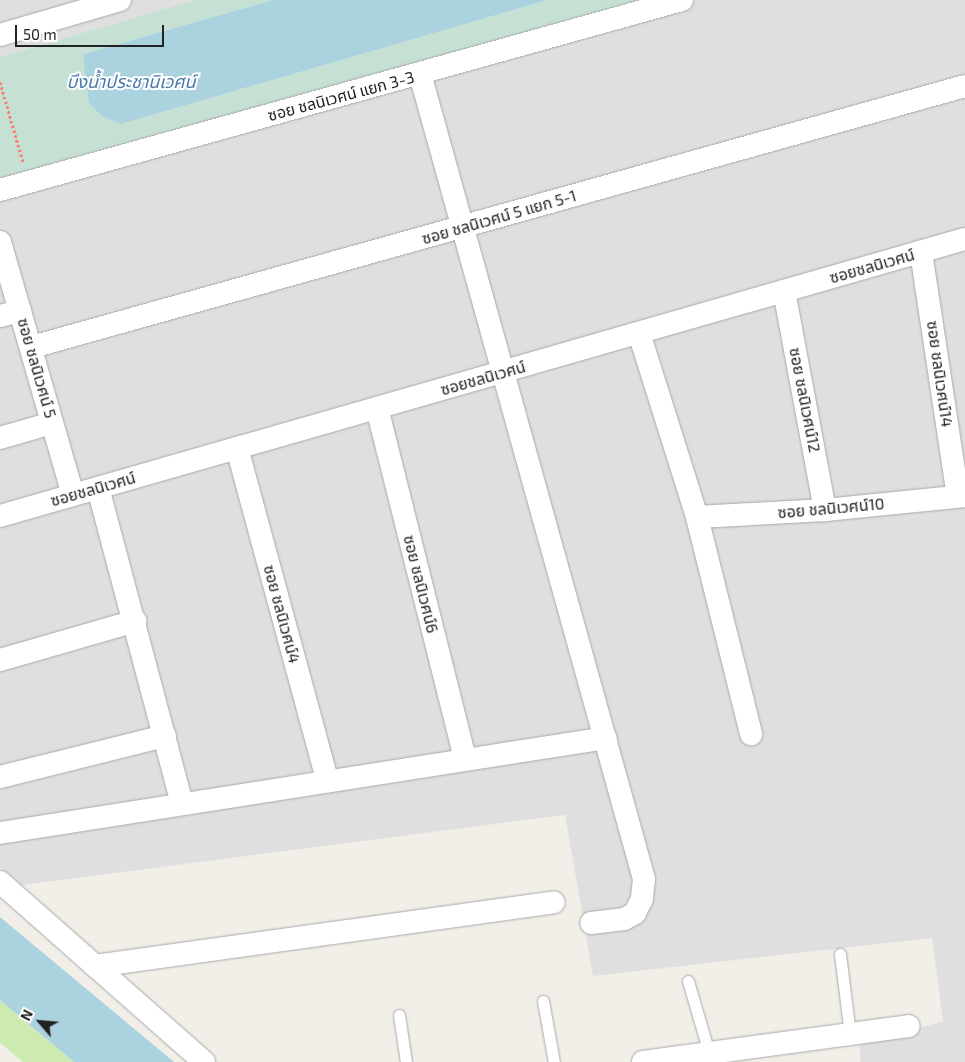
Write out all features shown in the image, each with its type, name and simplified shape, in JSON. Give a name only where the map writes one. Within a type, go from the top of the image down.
[{"type":"street","points":[[0,35],[58,8],[120,0]]},
{"type":"street","name":"ซอย ชลนิเวศน์ แยก 3-3","points":[[0,190],[682,0]]},
{"type":"street","points":[[420,74],[644,879],[642,900],[635,913],[624,919],[591,923]]},
{"type":"street","name":"ซอย ชลนิเวศน์ 5 แยก 5-1","points":[[32,347],[965,86]]},
{"type":"street","name":"ซอยชลนิเวศน์","points":[[0,516],[965,239]]},
{"type":"street","name":"ซอย ชลนิเวศน์ 5","points":[[0,242],[10,313],[32,347],[73,495]]},
{"type":"street","name":"ซอย ชลนิเวศน์14","points":[[922,252],[962,496]]},
{"type":"street","name":"ซอย ชลนิเวศน์12","points":[[784,291],[825,510]]},
{"type":"street","points":[[639,333],[697,517],[751,734]]},
{"type":"street","name":"ซอย ชลนิเวศน์6","points":[[377,408],[465,759]]},
{"type":"street","points":[[0,438],[52,423]]},
{"type":"street","name":"ซอย ชลนิเวศน์4","points":[[238,448],[327,780]]},
{"type":"street","points":[[98,488],[182,802]]},
{"type":"street","name":"ซอย ชลนิเวศน์10","points":[[697,517],[825,510],[962,496]]},
{"type":"street","points":[[0,660],[135,621]]},
{"type":"street","points":[[0,777],[165,736]]},
{"type":"street","points":[[0,833],[182,802],[606,738]]},
{"type":"street","points":[[0,882],[204,1062]]},
{"type":"street","points":[[95,966],[554,902]]},
{"type":"street","points":[[643,1062],[711,1057],[909,1026]]},
{"type":"lane","points":[[840,954],[850,1034]]},
{"type":"lane","points":[[688,981],[711,1057]]},
{"type":"lane","points":[[542,1001],[554,1062]]},
{"type":"lane","points":[[400,1015],[406,1062]]},
{"type":"path","points":[[0,82],[29,182]]},
{"type":"shaded area","points":[[0,0],[195,0],[0,57]]},
{"type":"shaded area","points":[[637,0],[965,0],[965,1062],[861,1062],[859,1046],[943,1021],[932,938],[593,976],[565,815],[22,885],[0,867],[0,184]]},
{"type":"green space","points":[[195,0],[273,0],[83,54],[121,124],[548,0],[651,0],[0,186],[0,57]]},
{"type":"green space","points":[[0,1000],[74,1062],[23,1062],[0,1043]]},
{"type":"water","name":"บึงน้ำประชานิเวศน์","points":[[273,0],[548,0],[121,124],[102,116],[89,103],[83,54]]},
{"type":"water","points":[[0,917],[174,1062],[74,1062],[0,1000]]}]
